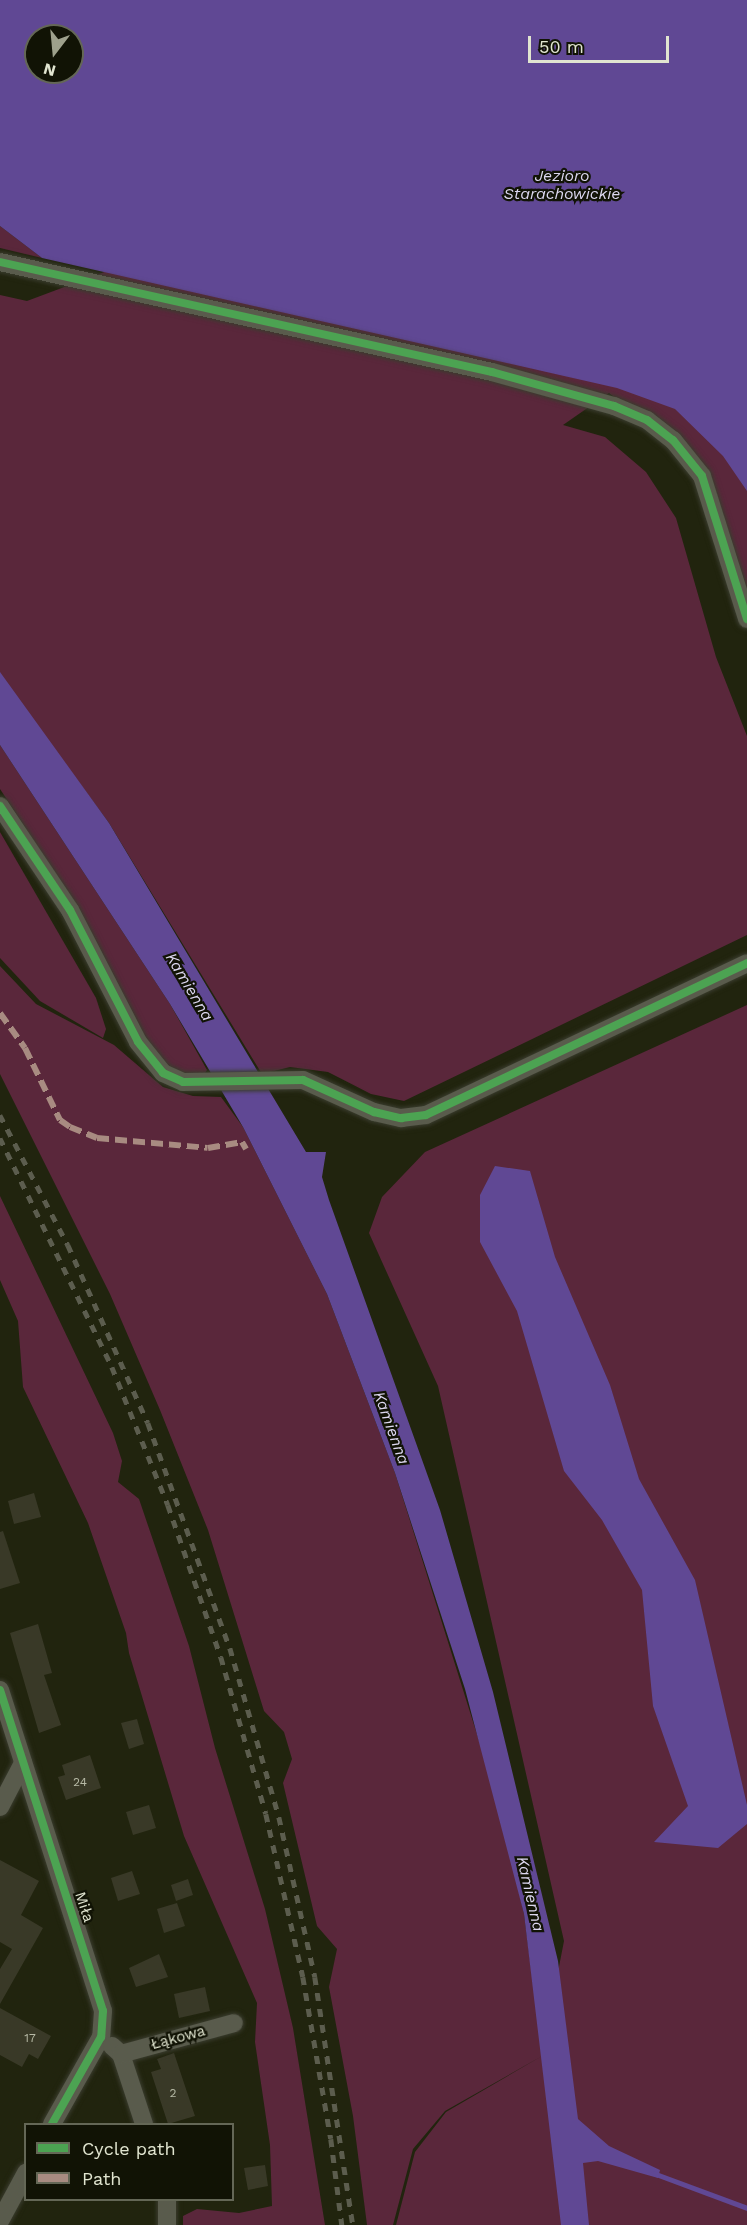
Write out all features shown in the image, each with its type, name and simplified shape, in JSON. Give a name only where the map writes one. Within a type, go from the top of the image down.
[{"type":"street","points":[[0,262],[492,372],[614,406],[647,420],[673,440],[702,476],[747,619]]},
{"type":"street","points":[[0,807],[70,910],[138,1042],[162,1073],[183,1082],[303,1080],[374,1112],[401,1118],[426,1114],[747,963]]},
{"type":"street","name":"Miła","points":[[0,1690],[102,2007],[101,2037],[53,2123]]},
{"type":"street","points":[[0,1807],[23,1763]]},
{"type":"street","name":"Łąkowa","points":[[122,2054],[234,2023]]},
{"type":"street","points":[[101,2037],[122,2054],[144,2123]]},
{"type":"street","points":[[0,2221],[24,2178]]},
{"type":"street","points":[[167,2202],[167,2225]]},
{"type":"shaded area","points":[[747,31],[747,588],[710,473],[609,393],[563,425],[605,437],[646,472],[676,518],[716,657],[747,736],[747,935],[404,1101],[371,1094],[328,1072],[290,1067],[262,1074],[109,823],[0,675],[0,295],[27,301]]},
{"type":"shaded area","points":[[0,226],[42,258],[0,248]]},
{"type":"shaded area","points":[[0,745],[170,1004],[207,1070],[202,1078],[170,1068],[154,1053],[135,1022],[81,912],[0,789]]},
{"type":"shaded area","points":[[0,832],[96,998],[106,1029],[103,1038],[40,1001],[0,958]]},
{"type":"shaded area","points":[[0,966],[36,1004],[114,1045],[163,1087],[193,1096],[221,1097],[243,1127],[327,1294],[395,1473],[496,1795],[524,1914],[542,2054],[564,1941],[438,1386],[369,1233],[382,1197],[425,1152],[747,1005],[747,2225],[396,2225],[415,2152],[446,2112],[542,2056],[445,2111],[413,2149],[393,2225],[367,2225],[353,2116],[329,1987],[337,1949],[317,1926],[283,1783],[292,1759],[284,1732],[264,1711],[208,1530],[160,1410],[110,1294],[0,1074]]},
{"type":"shaded area","points":[[0,1196],[113,1433],[122,1461],[118,1482],[139,1499],[189,1646],[215,1748],[265,1909],[293,2028],[325,2225],[183,2225],[183,2216],[197,2209],[239,2213],[272,2206],[270,2145],[255,2042],[257,2003],[184,1836],[129,1653],[126,1633],[88,1523],[23,1387],[18,1321],[0,1280]]},
{"type":"water","name":"Jezioro Starachowickie","points":[[0,0],[747,0],[747,491],[723,456],[675,409],[617,388],[42,258],[0,226]]},
{"type":"water","name":"Kamienna","points":[[0,672],[109,823],[306,1152],[326,1152],[322,1177],[329,1200],[440,1510],[493,1692],[558,1961],[578,2119],[609,2146],[660,2170],[658,2178],[598,2161],[583,2163],[589,2225],[561,2225],[524,1914],[465,1689],[395,1473],[327,1294],[243,1127],[170,1004],[0,745]]},
{"type":"water","points":[[495,1166],[530,1171],[555,1257],[610,1385],[639,1479],[695,1580],[747,1805],[747,1824],[718,1848],[654,1842],[688,1806],[653,1706],[642,1590],[602,1520],[564,1471],[517,1311],[480,1242],[480,1195]]},
{"type":"building","points":[[34,1493],[41,1517],[14,1524],[8,1501]]},
{"type":"building","points":[[3,1531],[20,1583],[0,1589],[0,1532]]},
{"type":"building","points":[[38,1624],[52,1673],[44,1675],[61,1725],[39,1733],[10,1633]]},
{"type":"building","points":[[137,1719],[144,1744],[129,1749],[121,1723]]},
{"type":"building","points":[[90,1755],[101,1788],[66,1800],[58,1777],[65,1775],[62,1765]]},
{"type":"building","points":[[149,1805],[156,1828],[133,1835],[126,1812]]},
{"type":"building","points":[[0,1860],[39,1881],[21,1915],[43,1928],[0,2004],[0,1969],[12,1949],[0,1942]]},
{"type":"building","points":[[132,1871],[140,1894],[118,1901],[111,1878]]},
{"type":"building","points":[[188,1879],[193,1895],[176,1901],[171,1885]]},
{"type":"building","points":[[177,1903],[185,1926],[164,1933],[157,1909]]},
{"type":"building","points":[[159,1954],[168,1977],[136,1987],[129,1968]]},
{"type":"building","points":[[205,1987],[210,2011],[179,2018],[174,1994]]},
{"type":"building","points":[[0,2008],[51,2036],[38,2059],[29,2054],[22,2067],[0,2055]]},
{"type":"building","points":[[174,2053],[195,2116],[168,2123],[151,2072],[161,2069],[157,2059]]},
{"type":"building","points":[[265,2165],[268,2186],[248,2190],[244,2168]]},
{"type":"waterway","points":[[653,2173],[747,2208]]},
{"type":"railway","points":[[0,1115],[68,1245],[148,1423],[230,1648],[279,1817],[315,1977],[353,2225]]},
{"type":"railway","points":[[0,1138],[112,1367],[168,1505],[221,1657],[266,1814],[303,1977],[331,2139],[342,2225]]},
{"type":"marked path","points":[[0,1013],[25,1048],[60,1120],[70,1127],[97,1138],[208,1148],[242,1142],[246,1149]]},
{"type":"cycle path","points":[[0,262],[492,372],[614,406],[647,420],[673,440],[702,476],[747,619]]},
{"type":"cycle path","points":[[0,806],[70,910],[138,1042],[163,1073],[183,1082],[303,1080],[374,1112],[401,1118],[426,1115],[747,963]]},
{"type":"cycle path","points":[[0,1690],[103,2011],[101,2037],[53,2123]]}]
